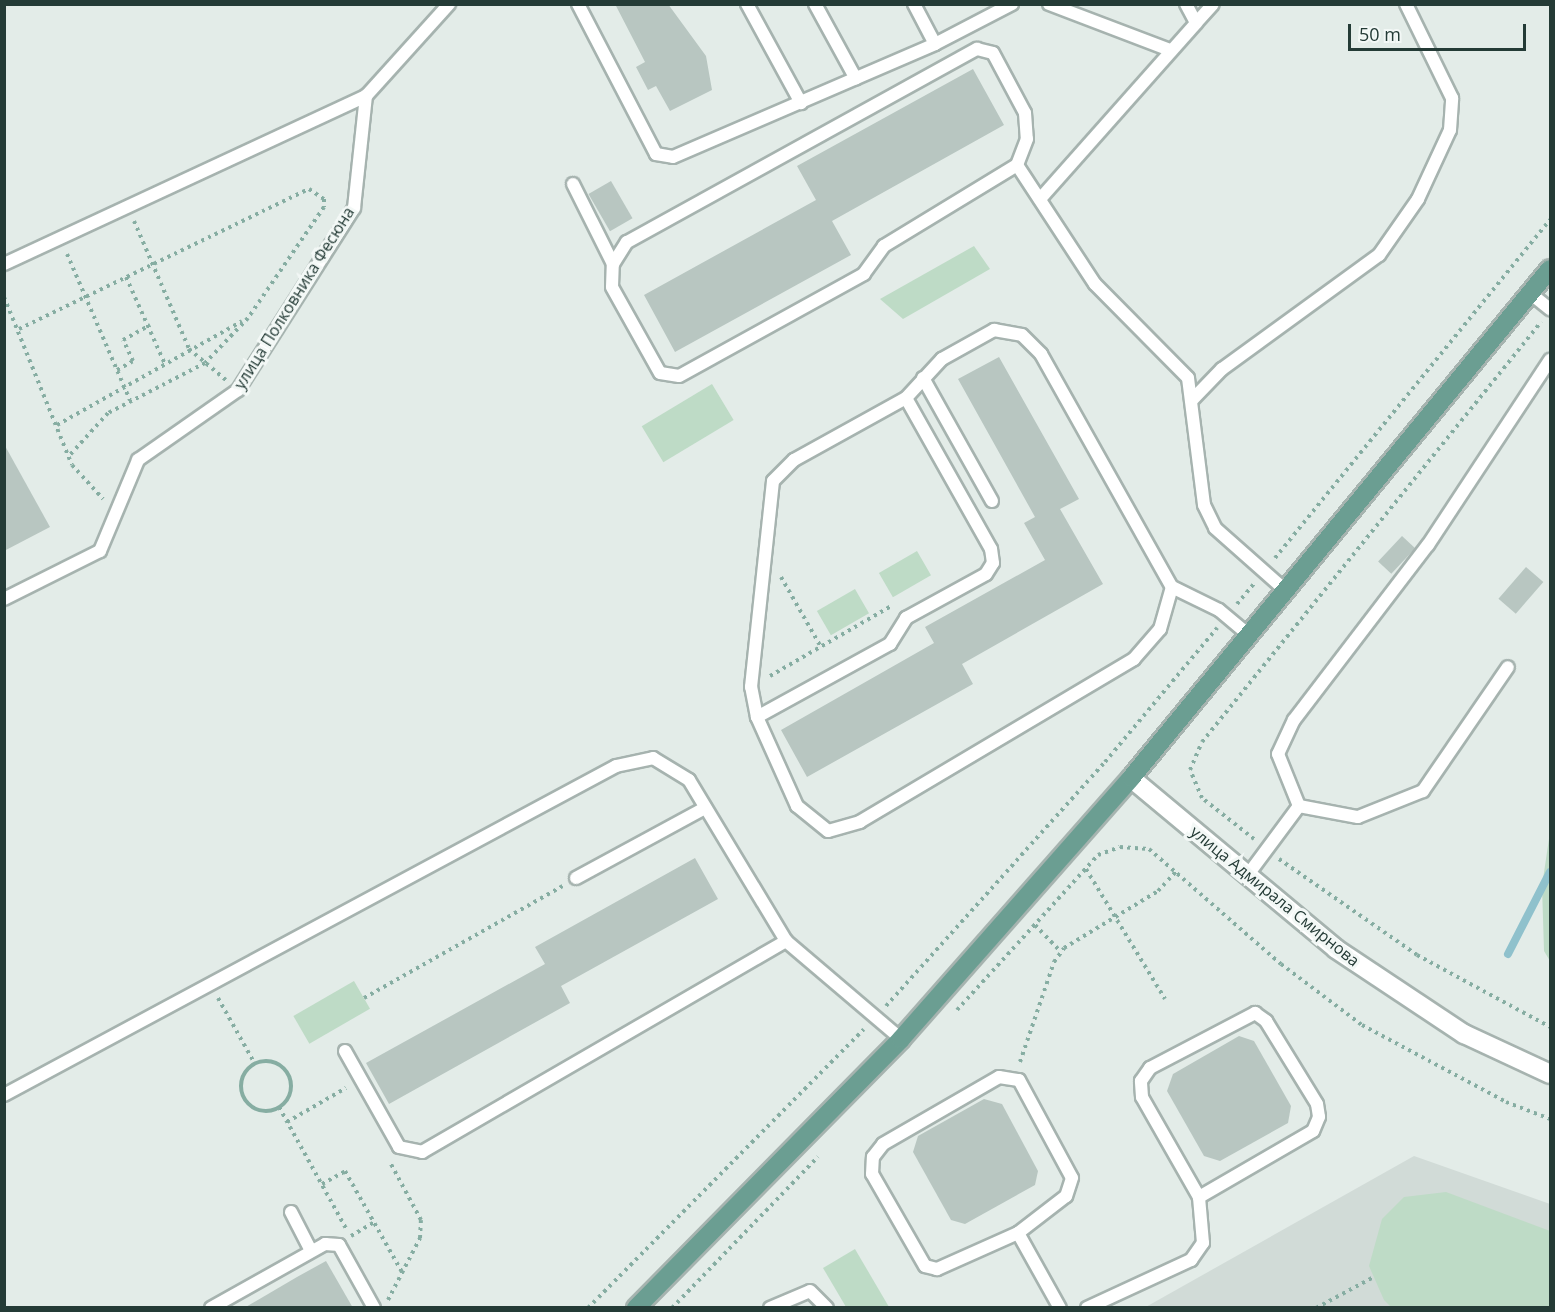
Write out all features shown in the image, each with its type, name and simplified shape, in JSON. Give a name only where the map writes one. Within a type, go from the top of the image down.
[{"type":"main road","points":[[636,1308],[901,1039],[1131,778],[1284,589],[1551,269]]},
{"type":"street","name":"улица Адмирала Смирнова","points":[[1131,778],[1336,949],[1464,1034],[1551,1074]]},
{"type":"lane","points":[[4,264],[59,236],[366,96],[449,4]]},
{"type":"lane","points":[[578,4],[656,154],[673,158],[935,45],[1012,4]]},
{"type":"lane","points":[[747,4],[801,103]]},
{"type":"lane","points":[[815,4],[856,79]]},
{"type":"lane","points":[[914,4],[935,45]]},
{"type":"lane","points":[[1049,4],[1170,50]]},
{"type":"lane","points":[[1186,4],[1196,23]]},
{"type":"lane","points":[[1040,199],[1213,4]]},
{"type":"lane","points":[[1193,399],[1222,369],[1379,255],[1418,199],[1450,130],[1452,98],[1406,4]]},
{"type":"lane","points":[[573,184],[613,264],[612,287],[660,373],[679,376],[864,274],[884,246],[1017,165],[1027,139],[1025,113],[993,53],[976,49],[627,242],[613,264]]},
{"type":"lane","name":"улица Полковника Фесюна","points":[[4,599],[100,551],[113,511],[138,460],[238,390],[354,208],[366,96]]},
{"type":"lane","points":[[1017,165],[1095,284],[1188,378],[1193,399],[1204,505],[1215,528],[1284,589]]},
{"type":"lane","points":[[1530,293],[1547,314]]},
{"type":"lane","points":[[1172,587],[1160,629],[1134,658],[860,822],[828,831],[797,806],[757,717],[751,687],[764,546],[773,481],[794,460],[906,398],[942,359],[994,330],[1022,335],[1041,354],[1172,587],[1227,616],[1248,634]]},
{"type":"lane","points":[[1299,806],[1278,754],[1294,720],[1428,545],[1551,360]]},
{"type":"lane","points":[[923,378],[992,501]]},
{"type":"lane","points":[[757,717],[890,644],[906,618],[986,574],[993,563],[991,549],[906,398]]},
{"type":"lane","points":[[1299,806],[1359,817],[1423,791],[1508,667]]},
{"type":"lane","points":[[4,1095],[616,766],[653,758],[689,780],[786,941],[901,1039]]},
{"type":"lane","points":[[1247,876],[1299,806]]},
{"type":"lane","points":[[576,878],[705,808]]},
{"type":"lane","points":[[345,1051],[399,1147],[422,1152],[786,941]]},
{"type":"lane","points":[[1087,1308],[1191,1260],[1203,1243],[1198,1197],[1142,1097],[1141,1081],[1150,1068],[1241,1015],[1255,1013],[1266,1021],[1317,1104],[1319,1117],[1313,1131],[1198,1197]]},
{"type":"lane","points":[[999,1077],[1014,1077],[1072,1178],[1066,1196],[1018,1233],[931,1269],[920,1260],[872,1165],[883,1144],[999,1077]]},
{"type":"lane","points":[[291,1212],[310,1249]]},
{"type":"lane","points":[[1018,1233],[1060,1308]]},
{"type":"lane","points":[[211,1308],[310,1249],[339,1245],[374,1308]]},
{"type":"lane","points":[[770,1308],[810,1291],[826,1308]]},
{"type":"path","points":[[18,329],[126,276],[316,190],[324,207],[248,318],[205,363],[108,413],[69,456]]},
{"type":"path","points":[[588,1308],[875,1018],[1105,762],[1551,220]]},
{"type":"path","points":[[59,236],[130,400]]},
{"type":"path","points":[[144,246],[190,350],[238,390]]},
{"type":"path","points":[[126,276],[150,325],[165,364]]},
{"type":"path","points":[[4,297],[69,456],[113,511]]},
{"type":"path","points":[[1547,314],[1202,742],[1190,770],[1202,798],[1268,850],[1417,955],[1551,1027]]},
{"type":"path","points":[[57,425],[248,318]]},
{"type":"path","points":[[117,370],[133,361],[123,340],[150,325]]},
{"type":"path","points":[[751,687],[821,647],[764,546]]},
{"type":"path","points":[[1098,855],[1120,847],[1149,849],[1281,964],[1362,1025],[1506,1102],[1551,1119]]},
{"type":"path","points":[[1086,869],[1118,917],[1165,999]]},
{"type":"path","points":[[1014,1077],[1062,952],[1118,917],[1176,872]]},
{"type":"path","points":[[364,998],[576,878]]},
{"type":"path","points":[[1035,925],[1062,952]]},
{"type":"path","points":[[210,984],[255,1064]]},
{"type":"path","points":[[270,1062],[290,1077],[290,1093],[279,1107],[258,1109],[246,1100],[243,1077],[255,1064],[270,1062]]},
{"type":"path","points":[[287,1122],[361,1080]]},
{"type":"path","points":[[346,1088],[352,1098]]},
{"type":"path","points":[[279,1107],[356,1246]]},
{"type":"path","points":[[386,1155],[421,1220],[420,1238],[387,1302]]},
{"type":"path","points":[[322,1184],[345,1171],[402,1272]]},
{"type":"path","points":[[350,1236],[374,1222]]},
{"type":"path","points":[[1316,1308],[1372,1278]]},
{"type":"path","points":[[382,1293],[390,1308]]},
{"type":"shaded area","points":[[1414,1156],[1550,1204],[1550,1307],[1144,1308]]},
{"type":"green space","points":[[974,246],[990,269],[903,319],[880,299]]},
{"type":"green space","points":[[712,384],[734,420],[663,462],[642,426]]},
{"type":"green space","points":[[917,551],[931,575],[893,597],[879,573]]},
{"type":"green space","points":[[855,589],[869,613],[831,635],[817,611]]},
{"type":"green space","points":[[1550,832],[1550,961],[1544,951],[1542,886]]},
{"type":"green space","points":[[354,981],[370,1009],[309,1044],[293,1016]]},
{"type":"green space","points":[[1446,1192],[1550,1231],[1550,1307],[1392,1308],[1384,1300],[1369,1266],[1382,1219],[1404,1197]]},
{"type":"green space","points":[[855,1249],[889,1307],[846,1307],[823,1268]]},
{"type":"building","points":[[615,4],[668,4],[706,56],[712,90],[670,111],[656,86],[648,90],[636,67],[645,62]]},
{"type":"building","points":[[973,69],[1004,125],[832,221],[851,255],[675,352],[644,295],[816,200],[797,166]]},
{"type":"building","points":[[611,181],[632,218],[610,231],[588,194]]},
{"type":"building","points":[[999,357],[1079,499],[1060,509],[1103,584],[962,664],[973,684],[807,777],[781,730],[934,643],[925,627],[1045,560],[1024,523],[1035,517],[958,379]]},
{"type":"building","points":[[4,444],[50,527],[4,551]]},
{"type":"building","points":[[1402,536],[1415,548],[1391,574],[1378,562]]},
{"type":"building","points":[[1526,567],[1543,582],[1516,614],[1498,599]]},
{"type":"building","points":[[695,858],[718,899],[561,986],[570,1003],[389,1104],[366,1063],[545,964],[535,947]]},
{"type":"building","points":[[1239,1036],[1254,1041],[1291,1106],[1288,1123],[1220,1161],[1204,1156],[1167,1091],[1173,1074]]},
{"type":"building","points":[[984,1099],[1002,1104],[1038,1171],[1035,1185],[965,1224],[951,1220],[913,1152],[918,1136]]},
{"type":"building","points":[[326,1261],[353,1308],[244,1308],[297,1277]]},
{"type":"waterway","points":[[1508,954],[1550,872]]}]
